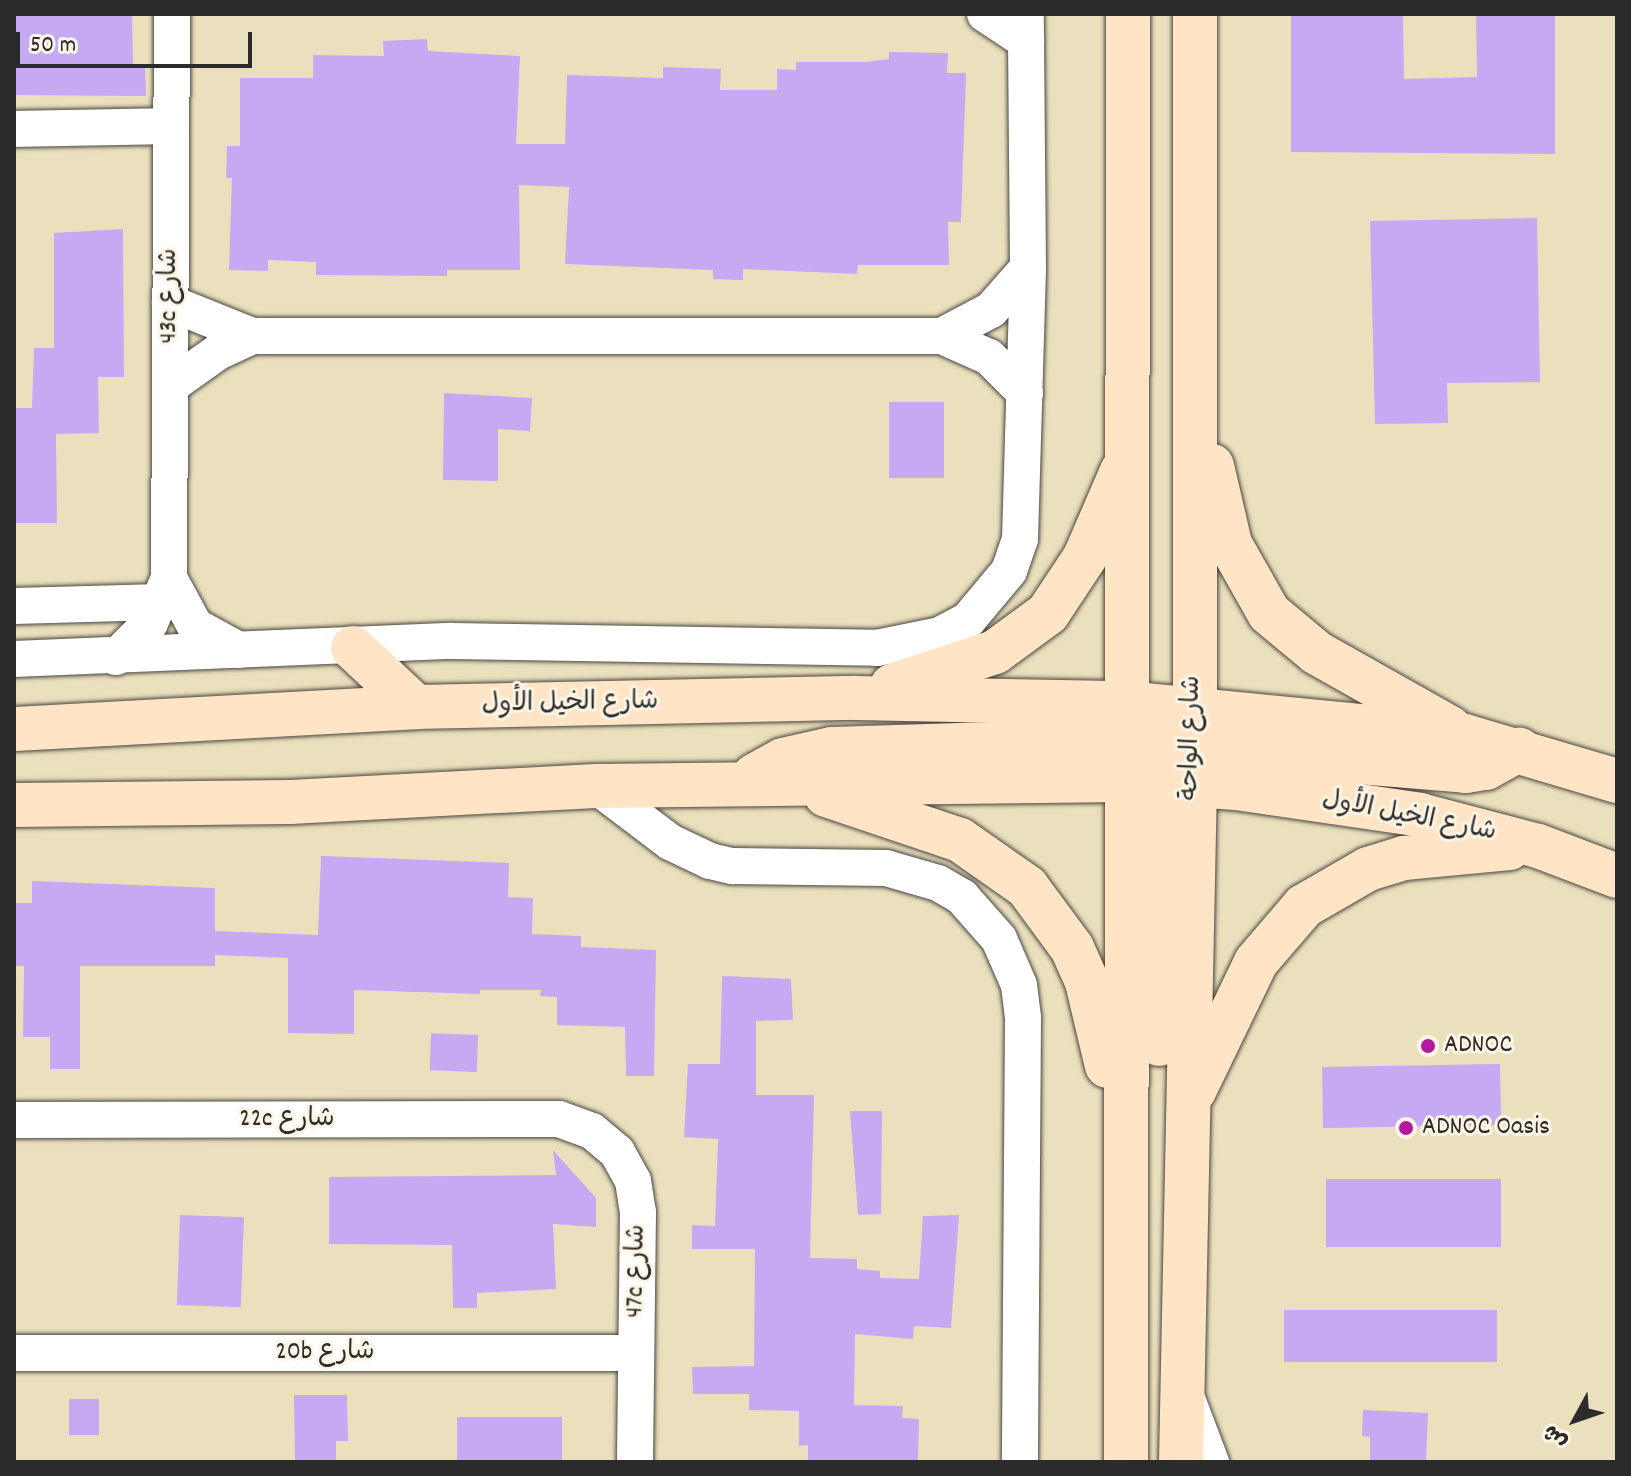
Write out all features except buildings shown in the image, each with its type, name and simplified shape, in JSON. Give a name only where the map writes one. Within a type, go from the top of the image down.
[{"type":"main road","name":"شارع الواحة","points":[[1128,14],[1129,453],[1159,742],[1188,1104],[1179,1378],[1181,1462]]},
{"type":"main road","name":"شارع الواحة","points":[[1126,1462],[1125,1152],[1194,365],[1195,14]]},
{"type":"main road","points":[[1128,256],[1147,276],[1157,301],[1161,1193],[1166,1207],[1184,1225]]},
{"type":"main road","points":[[1194,365],[1230,544],[1269,613],[1317,653],[1465,736]]},
{"type":"main road","points":[[856,698],[995,652],[1048,613],[1085,557],[1129,453]]},
{"type":"main road","points":[[353,648],[416,707]]},
{"type":"main road","name":"شارع الخيل الأول","points":[[14,729],[416,707],[856,698],[1159,742],[1538,846],[1617,876]]},
{"type":"main road","name":"شارع الخيل الأول","points":[[14,805],[260,803],[596,786],[790,783],[1159,742],[1465,736],[1617,781]]},
{"type":"main road","points":[[742,784],[783,760],[832,749],[1159,742],[1466,771],[1486,768],[1519,750]]},
{"type":"main road","points":[[790,783],[960,840],[1027,887],[1059,926],[1087,982],[1125,1152]]},
{"type":"main road","points":[[1188,1104],[1256,962],[1304,906],[1368,869],[1404,858],[1538,846]]},
{"type":"street","name":"43c شارع","points":[[172,14],[170,386],[165,590],[195,626],[244,652]]},
{"type":"street","points":[[14,659],[353,648],[452,641],[877,648],[940,635],[968,620],[1009,571],[1021,527],[1025,393],[1028,268],[1026,28],[985,14]]},
{"type":"street","points":[[14,129],[171,126]]},
{"type":"street","points":[[942,336],[991,310],[1028,268]]},
{"type":"street","points":[[170,303],[252,336],[942,336],[989,357],[1025,393]]},
{"type":"street","points":[[170,386],[218,352],[252,336]]},
{"type":"street","points":[[14,606],[165,590]]},
{"type":"street","points":[[116,657],[135,642],[165,590]]},
{"type":"street","points":[[596,786],[670,842],[710,861],[732,866],[886,868],[938,883],[962,897],[999,939],[1019,985],[1023,1018],[1020,1462]]},
{"type":"street","name":"22c شارع","points":[[14,1120],[559,1119]]},
{"type":"street","name":"47c شارع","points":[[559,1119],[592,1131],[617,1152],[633,1181],[638,1213],[635,1462]]},
{"type":"street","name":"20b شارع","points":[[14,1353],[636,1353]]},
{"type":"street","points":[[1179,1378],[1211,1462]]},
{"type":"place","name":"ADNOC","points":[[1428,1046]]},
{"type":"place","name":"ADNOC Oasis","points":[[1406,1128]]}]
